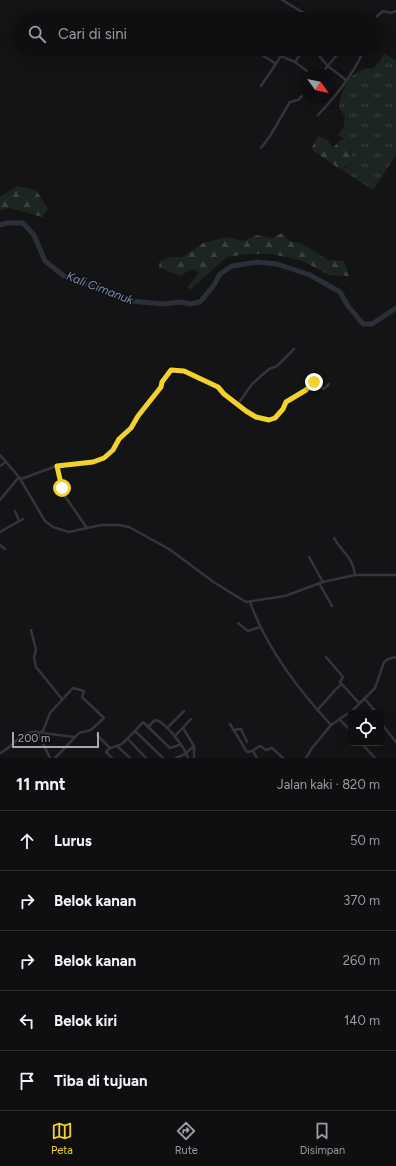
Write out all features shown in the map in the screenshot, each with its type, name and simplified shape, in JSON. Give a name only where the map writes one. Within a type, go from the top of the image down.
[{"type":"street","points":[[282,0],[302,12]]},
{"type":"street","points":[[382,12],[391,13],[396,11]]},
{"type":"street","points":[[264,56],[276,64]]},
{"type":"street","points":[[261,86],[282,56]]},
{"type":"street","points":[[285,56],[303,68]]},
{"type":"street","points":[[295,62],[299,56]]},
{"type":"street","points":[[319,56],[328,66],[346,80]]},
{"type":"street","points":[[328,66],[336,56]]},
{"type":"street","points":[[318,115],[334,98],[361,56]]},
{"type":"street","points":[[261,148],[272,134],[290,102],[300,98]]},
{"type":"street","points":[[238,404],[252,384],[269,369],[276,366],[294,349]]},
{"type":"street","points":[[0,500],[20,478],[57,466],[93,462],[104,458],[113,450],[119,439],[131,428],[161,387],[162,382],[171,370],[184,371],[218,387],[246,411],[256,417],[272,419],[279,414],[286,402],[306,390],[314,382],[324,389],[329,384]]},
{"type":"street","points":[[0,455],[20,478],[49,524],[64,532],[73,532],[87,528],[115,525],[129,528],[169,549],[193,568],[232,593],[250,602],[285,596],[319,583],[355,575],[396,575]]},
{"type":"street","points":[[0,466],[6,462]]},
{"type":"street","points":[[57,466],[62,485],[62,492],[87,528]]},
{"type":"street","points":[[0,494],[3,497]]},
{"type":"street","points":[[15,511],[19,521]]},
{"type":"street","points":[[0,532],[23,519]]},
{"type":"street","points":[[334,538],[339,547],[350,558],[355,575]]},
{"type":"street","points":[[0,545],[5,549]]},
{"type":"street","points":[[310,557],[323,582]]},
{"type":"street","points":[[319,583],[332,606]]},
{"type":"street","points":[[250,602],[260,627],[279,660],[317,710],[331,725]]},
{"type":"street","points":[[238,623],[248,631],[260,627]]},
{"type":"street","points":[[31,630],[36,650],[34,657],[36,667],[62,699]]},
{"type":"street","points":[[326,657],[343,677],[340,682],[359,703]]},
{"type":"street","points":[[306,758],[308,752],[331,725],[349,713],[375,688],[384,662],[388,659],[396,657]]},
{"type":"street","points":[[317,710],[331,697],[335,688],[342,684]]},
{"type":"street","points":[[50,758],[40,732],[50,713],[75,687],[84,691],[82,697],[104,718],[93,728],[82,731],[55,758]]},
{"type":"street","points":[[364,698],[374,709]]},
{"type":"street","points":[[167,728],[184,711]]},
{"type":"street","points":[[174,737],[191,719]]},
{"type":"street","points":[[339,719],[348,728]]},
{"type":"street","points":[[149,726],[157,720],[167,728],[186,752],[188,758]]},
{"type":"street","points":[[112,758],[106,752],[110,748],[117,746],[128,739],[142,723],[149,726],[170,748],[180,744]]},
{"type":"street","points":[[230,724],[247,753],[260,746],[266,750],[272,748],[283,758]]},
{"type":"street","points":[[384,727],[396,742]]},
{"type":"street","points":[[183,728],[194,746],[194,758]]},
{"type":"street","points":[[233,730],[241,729],[247,742]]},
{"type":"street","points":[[0,753],[9,747],[16,739],[32,731],[75,737]]},
{"type":"street","points":[[135,731],[162,758]]},
{"type":"street","points":[[97,735],[110,748]]},
{"type":"street","points":[[128,739],[146,758]]},
{"type":"street","points":[[117,746],[130,758]]},
{"type":"street","points":[[176,758],[194,746]]},
{"type":"street","points":[[364,746],[375,758]]},
{"type":"street","points":[[252,751],[257,758]]},
{"type":"green space","points":[[384,53],[396,61],[396,155],[373,190],[342,170],[350,165],[353,158],[350,150],[351,142],[338,135],[344,127],[345,116],[339,108],[342,94],[348,80],[359,71],[373,68],[381,60]]},
{"type":"green space","points":[[318,136],[327,140],[333,148],[339,141],[345,138],[352,145],[349,150],[353,158],[350,164],[341,170],[311,149]]},
{"type":"green space","points":[[17,186],[36,190],[48,209],[42,217],[10,208],[0,210],[0,197]]},
{"type":"green space","points":[[282,233],[289,241],[301,243],[328,260],[344,261],[349,276],[329,275],[303,261],[272,254],[247,254],[227,257],[190,290],[188,287],[199,272],[192,269],[180,276],[159,267],[160,261],[170,257],[182,257],[203,243],[226,237],[244,241],[256,235],[272,238]]},
{"type":"waterway","name":"Kali Cimanuk","points":[[0,225],[7,223],[23,223],[34,235],[45,261],[64,276],[131,301],[162,304],[182,302],[190,304],[200,302],[214,285],[220,274],[232,266],[257,262],[277,264],[310,275],[340,292],[348,306],[363,324],[372,324],[396,308]]},
{"type":"route","points":[[62,488],[57,466],[70,463],[78,464],[99,461],[107,456],[117,441],[135,424],[139,414],[143,412],[161,387],[162,382],[170,370],[184,371],[219,387],[224,394],[246,411],[256,417],[269,420],[275,418],[279,414],[286,402],[290,401],[306,390],[314,382]]}]
